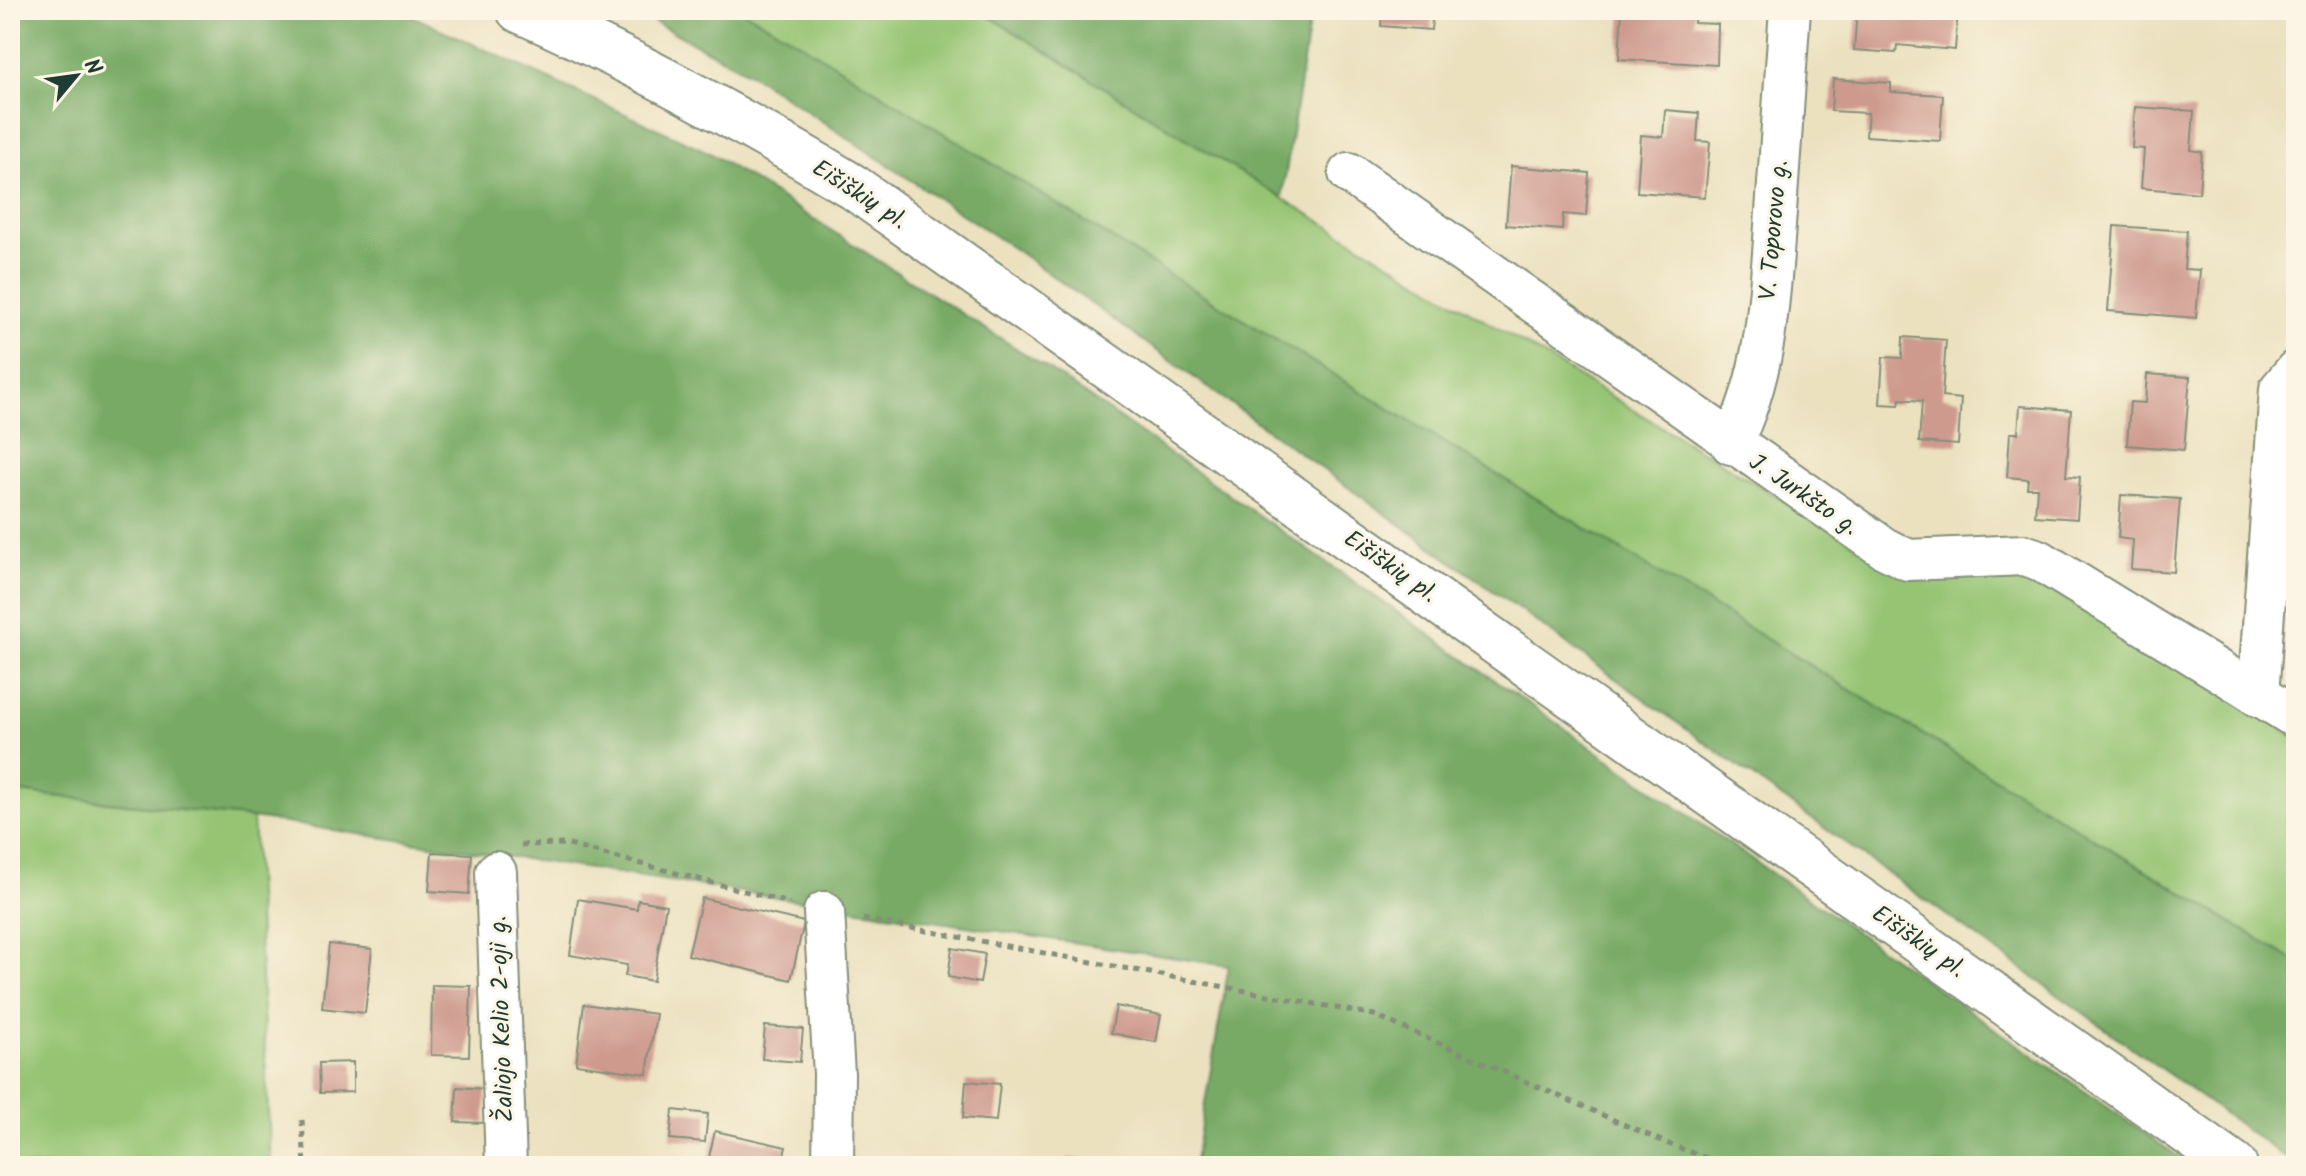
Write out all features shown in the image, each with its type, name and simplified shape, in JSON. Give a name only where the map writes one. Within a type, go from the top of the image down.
[{"type":"main road","name":"Eišiškių pl.","points":[[519,10],[597,44],[727,110],[852,186],[2235,1166]]},
{"type":"street","name":"V. Toporovo g.","points":[[1731,444],[1749,409],[1759,375],[1771,270],[1790,10]]},
{"type":"street","name":"J. Jurkšto g.","points":[[1349,173],[1731,444],[1884,548],[1908,560],[2024,555],[2039,560],[2296,718]]},
{"type":"street","points":[[2258,696],[2280,389],[2296,370]]},
{"type":"street","name":"Žaliojo Kelio 2-oji g.","points":[[496,872],[506,1166]]},
{"type":"street","points":[[824,912],[834,1074],[833,1166]]},
{"type":"path","points":[[496,872],[511,852],[524,843],[565,844],[824,912],[1374,1015],[1671,1145],[1729,1166]]},
{"type":"path","points":[[302,1120],[305,1166]]},
{"type":"green space","points":[[10,10],[399,10],[708,152],[1047,368],[2192,1166],[1194,1166],[1229,966],[253,818],[10,791]]},
{"type":"green space","points":[[632,10],[741,10],[797,41],[1165,272],[2296,962],[2296,1165],[1016,250],[748,72]]},
{"type":"green space","points":[[741,10],[979,10],[1282,198],[1889,564],[2031,577],[2296,737],[2296,962],[1165,272],[797,41]]},
{"type":"green space","points":[[979,10],[1311,10],[1282,198]]},
{"type":"green space","points":[[10,791],[253,818],[271,1166],[10,1166]]},
{"type":"building","points":[[1382,10],[1433,10],[1431,30],[1381,26]]},
{"type":"building","points":[[1622,10],[1695,10],[1694,23],[1718,24],[1717,65],[1619,59]]},
{"type":"building","points":[[1857,10],[1958,10],[1955,50],[1897,45],[1896,53],[1854,50]]},
{"type":"building","points":[[1833,79],[1891,83],[1891,92],[1943,95],[1940,141],[1866,136],[1868,113],[1831,111]]},
{"type":"building","points":[[2135,107],[2194,111],[2191,150],[2202,152],[2199,193],[2141,188],[2144,149],[2132,148]]},
{"type":"building","points":[[1665,110],[1699,113],[1697,141],[1710,142],[1705,197],[1637,192],[1641,135],[1663,137]]},
{"type":"building","points":[[1511,166],[1589,173],[1586,216],[1563,214],[1562,230],[1506,225]]},
{"type":"building","points":[[2114,226],[2187,231],[2184,269],[2200,270],[2196,318],[2108,311]]},
{"type":"building","points":[[1903,337],[1946,340],[1942,397],[1961,399],[1958,445],[1919,442],[1922,401],[1900,399],[1899,405],[1880,404],[1883,357],[1902,358]]},
{"type":"building","points":[[2147,374],[2190,377],[2184,450],[2127,445],[2130,402],[2145,403]]},
{"type":"building","points":[[2020,406],[2071,410],[2066,476],[2080,477],[2077,519],[2035,516],[2037,488],[2027,488],[2028,479],[2007,477],[2010,433],[2018,433]]},
{"type":"building","points":[[2121,495],[2180,499],[2174,572],[2131,569],[2133,540],[2118,538]]},
{"type":"building","points":[[432,852],[472,854],[469,894],[429,891]]},
{"type":"building","points":[[702,898],[804,922],[791,980],[688,955]]},
{"type":"building","points":[[578,899],[637,909],[638,900],[666,905],[653,981],[625,976],[627,965],[570,955]]},
{"type":"building","points":[[329,944],[372,949],[365,1013],[322,1008]]},
{"type":"building","points":[[952,948],[985,954],[980,983],[948,977]]},
{"type":"building","points":[[432,985],[471,986],[469,1056],[431,1055]]},
{"type":"building","points":[[584,1004],[656,1014],[647,1074],[576,1064]]},
{"type":"building","points":[[1116,1006],[1161,1015],[1156,1042],[1111,1033]]},
{"type":"building","points":[[765,1026],[803,1029],[800,1062],[762,1059]]},
{"type":"building","points":[[353,1062],[353,1092],[320,1093],[319,1063]]},
{"type":"building","points":[[966,1081],[1000,1084],[996,1121],[963,1118]]},
{"type":"building","points":[[457,1087],[486,1089],[485,1123],[455,1122]]},
{"type":"building","points":[[673,1110],[708,1114],[705,1142],[670,1139]]},
{"type":"building","points":[[715,1131],[786,1147],[781,1166],[707,1166]]},
{"type":"building","points":[[1068,1158],[1136,1164],[1136,1166],[1067,1166]]}]
